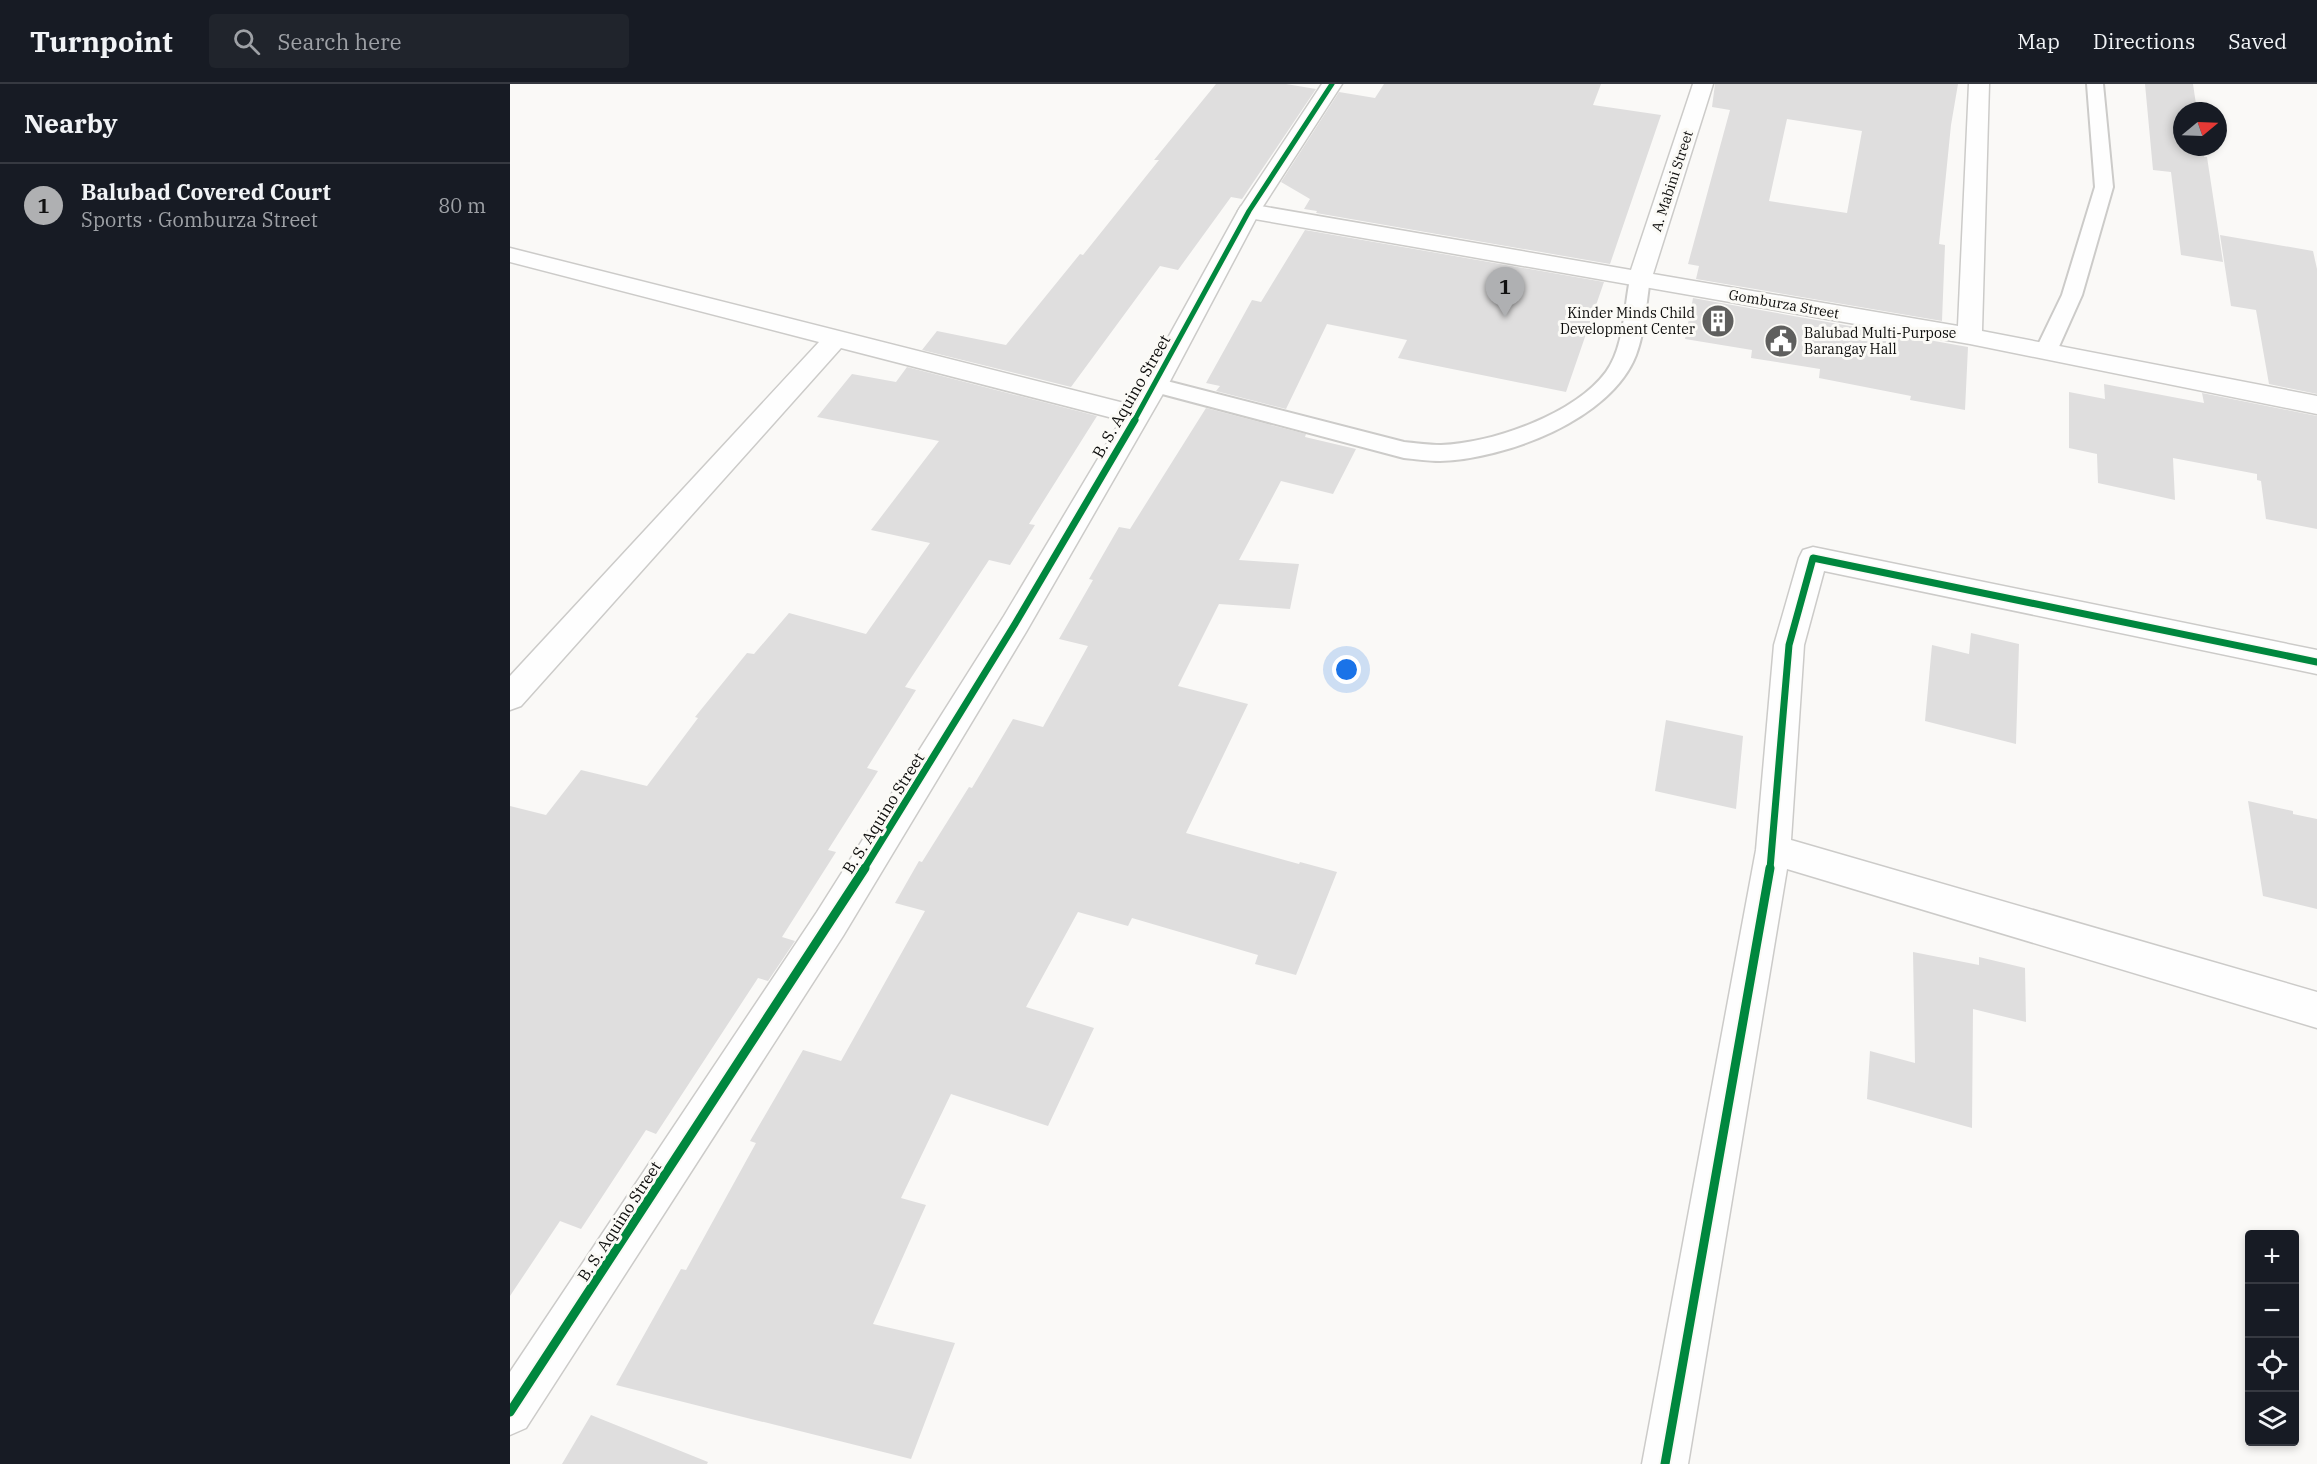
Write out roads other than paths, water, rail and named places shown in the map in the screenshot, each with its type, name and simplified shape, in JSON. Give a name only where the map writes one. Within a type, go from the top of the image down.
[{"type":"street","name":"B. S. Aquino Street","points":[[510,1412],[830,924],[1015,624],[1155,385],[1249,211],[1332,84]]},
{"type":"street","name":"A. Mabini Street","points":[[1640,279],[1703,84]]},
{"type":"street","points":[[1970,336],[1979,84]]},
{"type":"street","name":"Gomburza Street","points":[[1249,211],[1970,336],[2317,405]]},
{"type":"street","points":[[510,255],[1136,415]]},
{"type":"street","points":[[510,696],[836,338]]},
{"type":"street","points":[[1665,1464],[1773,850],[1789,645],[1813,558],[2317,662]]},
{"type":"street","points":[[1773,850],[2317,1010]]},
{"type":"lane","points":[[2046,351],[2072,295],[2104,187],[2095,84]]},
{"type":"lane","points":[[1155,385],[1404,450],[1442,453],[1487,446],[1546,427],[1586,402],[1610,380],[1625,357],[1640,279]]},
{"type":"place","name":"Balubad Covered Court","points":[[1505,317]]},
{"type":"place","name":"Kinder Minds Child Development Center","points":[[1718,321]]},
{"type":"place","name":"Balubad Multi-Purpose Barangay Hall","points":[[1781,341]]}]
